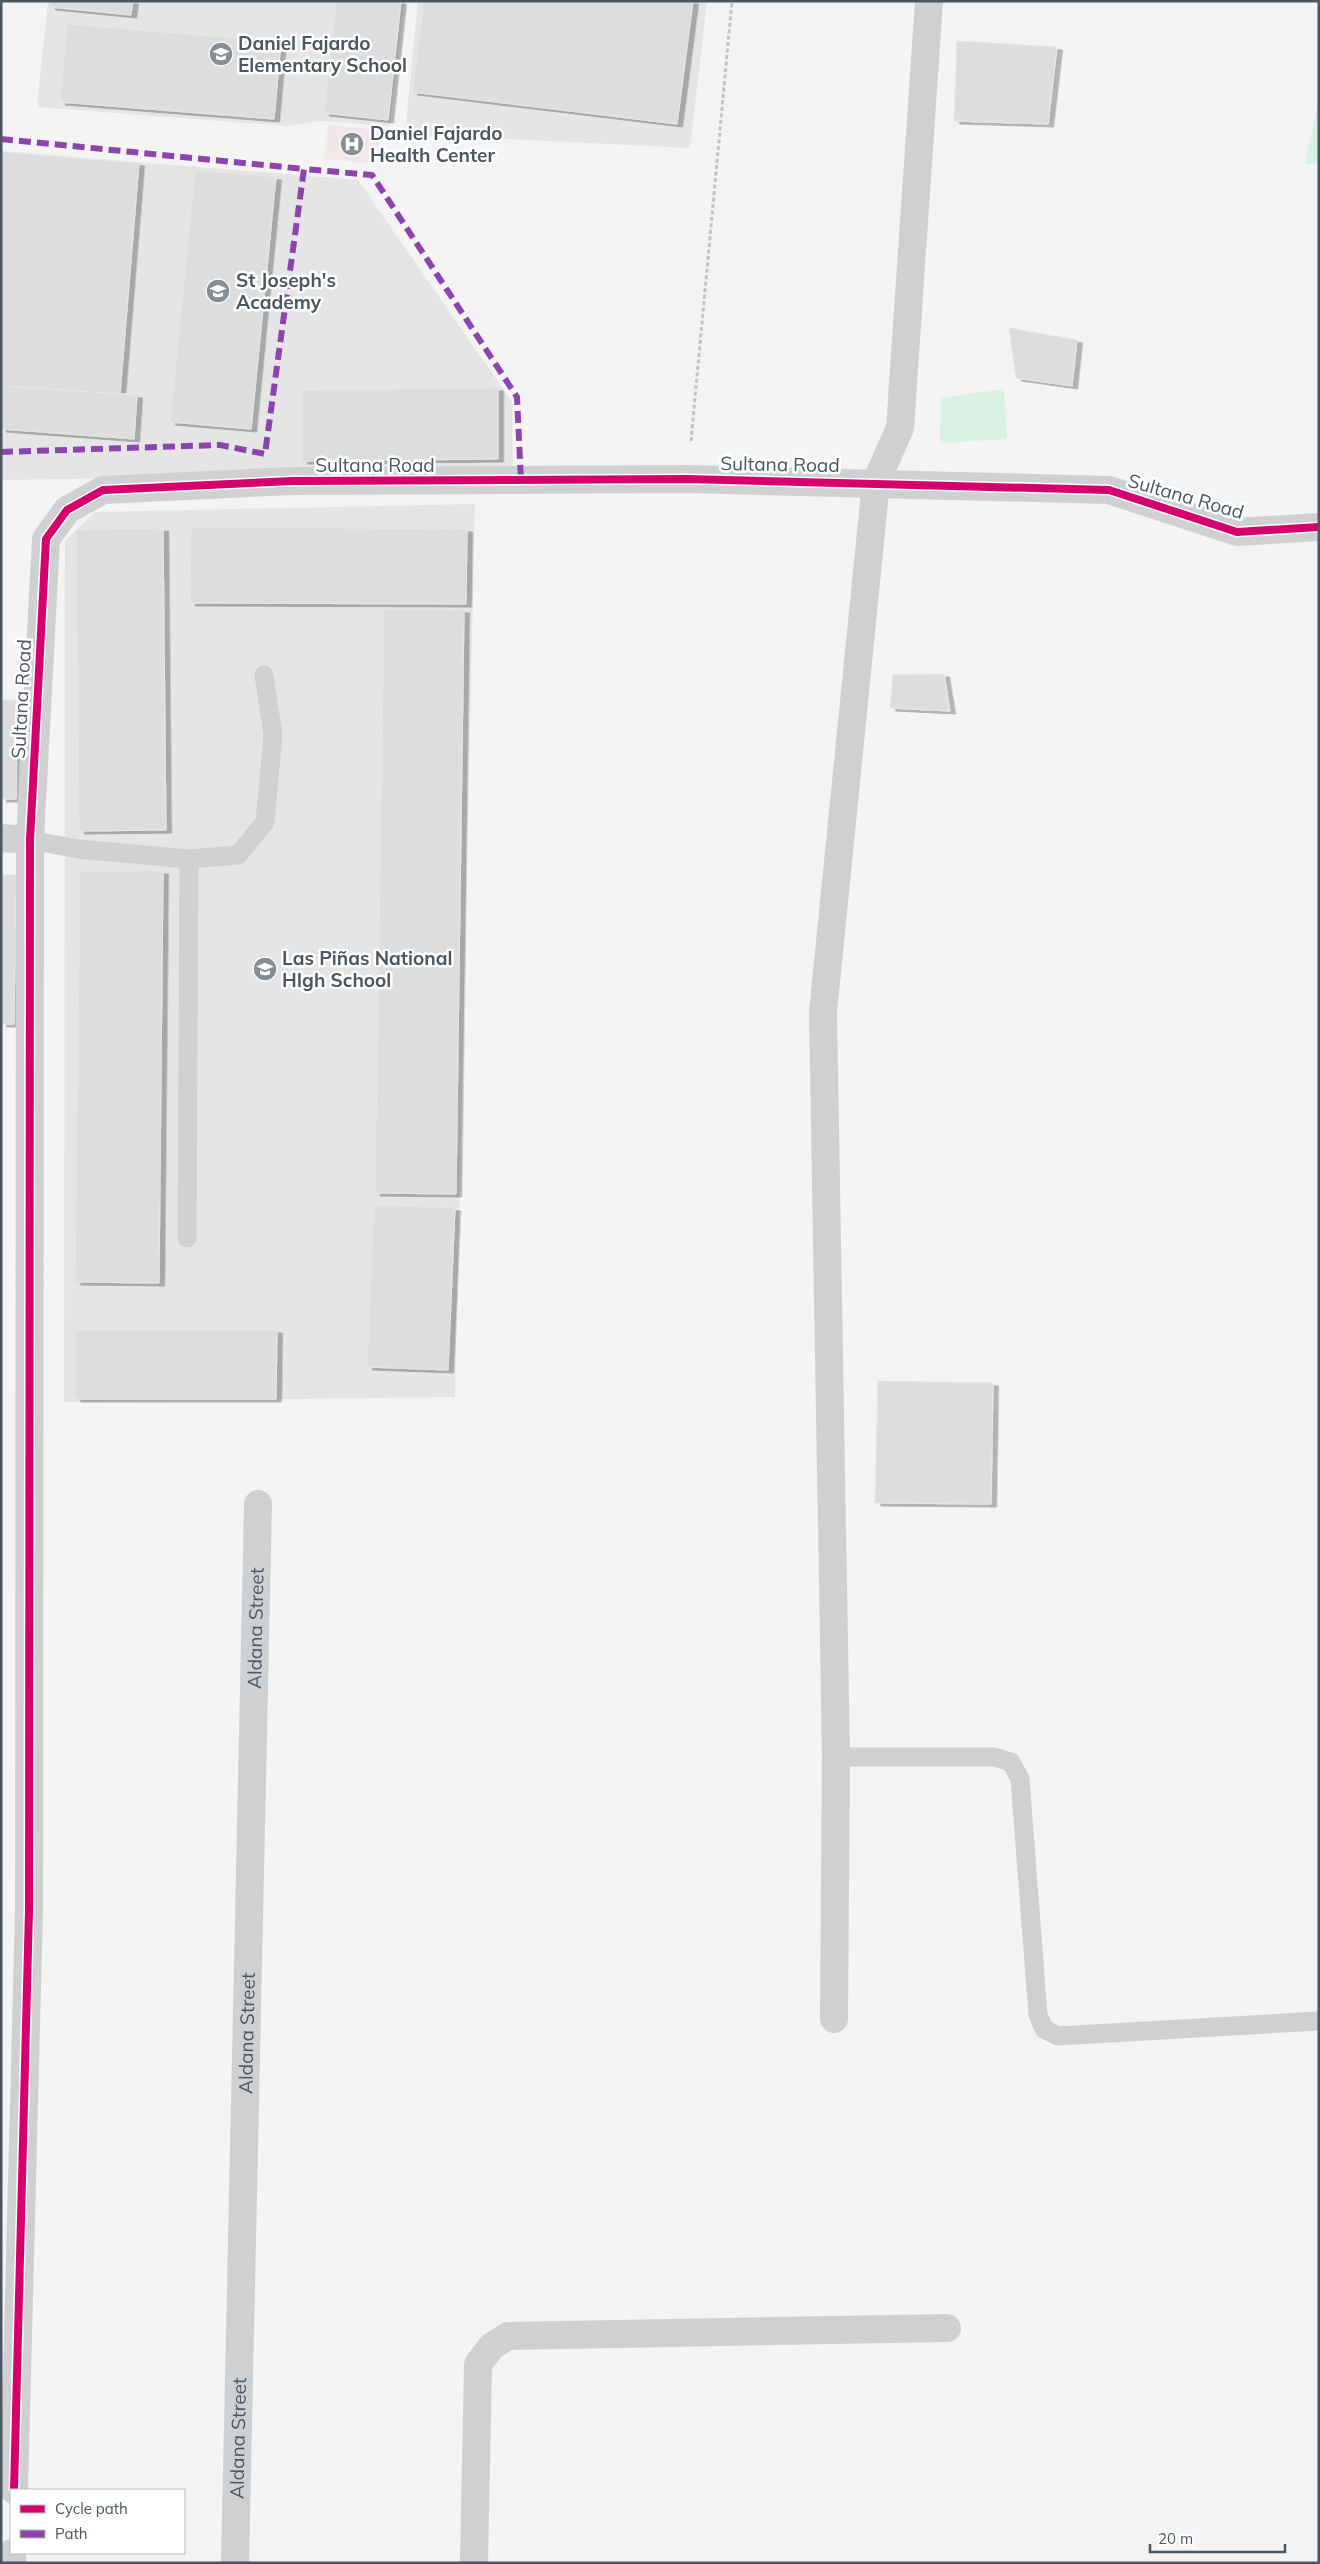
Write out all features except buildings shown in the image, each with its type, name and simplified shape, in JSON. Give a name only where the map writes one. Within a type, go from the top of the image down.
[{"type":"street","points":[[834,2019],[836,1757],[823,1012],[876,482],[900,428],[929,1]]},
{"type":"street","name":"Sultana Road","points":[[14,2489],[29,1910],[30,840],[46,538],[67,510],[103,490],[292,481],[687,479],[876,482],[1109,490],[1237,532],[1319,527]]},
{"type":"street","points":[[1,838],[30,840]]},
{"type":"street","name":"Aldana Street","points":[[235,2563],[258,1504]]},
{"type":"street","points":[[474,2563],[478,2364],[492,2346],[508,2336],[946,2328]]},
{"type":"lane","points":[[30,840],[78,849],[189,859],[238,855],[265,822],[273,734],[264,675]]},
{"type":"lane","points":[[187,1238],[189,859]]},
{"type":"lane","points":[[836,1757],[994,1757],[1011,1762],[1020,1779],[1038,2015],[1044,2029],[1058,2036],[1319,2021]]},
{"type":"path","points":[[687,479],[732,1]]},
{"type":"shaded area","name":"Daniel Fajardo Elementary School","points":[[48,1],[405,1],[390,126],[321,121],[286,126],[37,107]]},
{"type":"shaded area","points":[[418,1],[707,1],[690,148],[405,134]]},
{"type":"shaded area","name":"Daniel Fajardo Health Center","points":[[328,125],[381,130],[377,164],[324,159]]},
{"type":"shaded area","name":"St Joseph's Academy","points":[[1,151],[358,180],[512,402],[513,472],[1,480]]},
{"type":"shaded area","name":"Las Piñas National HIgh School","points":[[475,504],[455,1397],[64,1402],[65,541],[95,512]]},
{"type":"green space","points":[[1319,98],[1319,163],[1305,164]]},
{"type":"green space","points":[[1004,389],[1007,439],[940,443],[941,398]]},
{"type":"marked path","points":[[1,139],[304,169]]},
{"type":"marked path","points":[[1,452],[220,445],[265,454],[304,169],[372,175],[517,397],[521,481]]},
{"type":"cycle path","points":[[14,2489],[29,1910],[30,840],[46,539],[67,510],[103,490],[292,481],[687,479],[1109,490],[1237,532],[1319,527]]},
{"type":"place","name":"Daniel Fajardo Elementary School","points":[[221,54]]},
{"type":"place","name":"Daniel Fajardo Health Center","points":[[352,144]]},
{"type":"place","name":"St Joseph's Academy","points":[[218,291]]},
{"type":"place","name":"Las Piñas National HIgh School","points":[[265,969]]}]
